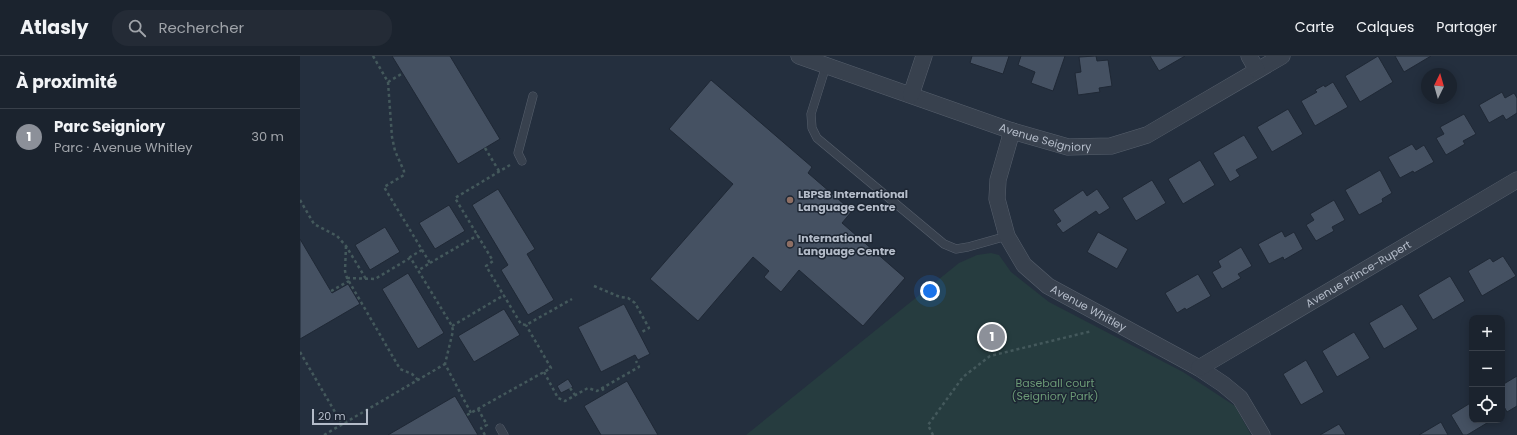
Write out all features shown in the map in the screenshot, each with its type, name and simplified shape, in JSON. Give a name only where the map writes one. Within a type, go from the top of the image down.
[{"type":"street","name":"Avenue Seigniory","points":[[799,56],[1012,131],[1068,147],[1111,146],[1148,135],[1282,56]]},
{"type":"street","points":[[911,95],[924,56]]},
{"type":"street","points":[[1249,56],[1257,70]]},
{"type":"street","name":"Avenue Whitley","points":[[1012,131],[998,180],[998,198],[1007,236],[1024,265],[1048,286],[1198,368],[1224,384],[1240,398],[1262,435]]},
{"type":"street","name":"Avenue Prince-Rupert","points":[[1198,368],[1517,180]]},
{"type":"lane","points":[[826,66],[811,114],[812,128],[817,138],[944,244],[956,249],[1007,236]]},
{"type":"lane","points":[[522,161],[518,153],[533,96]]},
{"type":"path","points":[[373,56],[388,82],[392,137],[395,151],[404,171],[404,175],[384,187],[430,263]]},
{"type":"path","points":[[388,82],[403,73]]},
{"type":"path","points":[[485,148],[499,172]]},
{"type":"path","points":[[467,415],[551,368],[526,325],[521,324],[486,266],[493,261],[455,198],[511,164]]},
{"type":"path","points":[[300,200],[314,224],[337,236],[346,246],[366,279]]},
{"type":"path","points":[[419,270],[478,235]]},
{"type":"path","points":[[346,246],[345,271],[348,280],[400,369],[412,374],[418,380]]},
{"type":"path","points":[[331,291],[348,280],[375,279],[422,250]]},
{"type":"path","points":[[410,257],[452,326],[453,331],[445,364],[471,413]]},
{"type":"path","points":[[594,286],[620,297],[628,298],[635,303],[649,328],[640,333]]},
{"type":"path","points":[[452,326],[504,295]]},
{"type":"path","points":[[526,325],[572,299]]},
{"type":"path","points":[[932,435],[928,425],[963,377],[990,356],[1098,329]]},
{"type":"path","points":[[300,352],[342,424]]},
{"type":"path","points":[[544,372],[558,398],[565,400],[588,388],[597,391],[639,367],[636,361]]},
{"type":"path","points":[[324,435],[445,364]]},
{"type":"path","points":[[570,388],[575,395]]},
{"type":"path","points":[[602,388],[605,393]]},
{"type":"path","points":[[478,409],[487,425],[481,428],[485,435]]},
{"type":"green space","name":"Baseball court (Seigniory Park)","points":[[991,253],[999,255],[1011,272],[1049,302],[1183,372],[1235,406],[1251,435],[746,435],[959,263],[977,255]]},
{"type":"building","points":[[392,56],[450,56],[500,139],[458,164]]},
{"type":"building","points":[[972,56],[1009,56],[1003,74],[970,63]]},
{"type":"building","points":[[1021,56],[1065,56],[1053,91],[1031,83],[1035,72],[1018,65]]},
{"type":"building","points":[[1096,56],[1097,61],[1108,60],[1112,86],[1099,88],[1100,92],[1078,95],[1075,73],[1081,72],[1079,57]]},
{"type":"building","points":[[1150,56],[1185,56],[1159,71]]},
{"type":"building","points":[[1378,56],[1393,82],[1360,102],[1345,76]]},
{"type":"building","points":[[1395,56],[1431,56],[1404,72]]},
{"type":"building","points":[[711,80],[812,167],[808,173],[852,211],[842,223],[905,278],[863,326],[799,270],[781,292],[764,277],[769,271],[753,257],[698,321],[650,279],[733,184],[669,129]]},
{"type":"building","points":[[1333,82],[1348,107],[1315,126],[1301,101],[1317,92],[1315,90],[1324,85],[1325,87]]},
{"type":"building","points":[[1502,92],[1505,98],[1514,93],[1517,98],[1517,113],[1506,120],[1503,115],[1489,123],[1479,105]]},
{"type":"building","points":[[1288,109],[1303,134],[1272,152],[1257,127]]},
{"type":"building","points":[[1464,114],[1476,134],[1463,141],[1465,144],[1446,155],[1436,138],[1444,134],[1440,127]]},
{"type":"building","points":[[1244,135],[1258,158],[1236,170],[1240,176],[1230,182],[1213,153]]},
{"type":"building","points":[[1412,144],[1416,150],[1424,145],[1434,162],[1414,173],[1413,171],[1400,178],[1388,157]]},
{"type":"building","points":[[1200,160],[1215,185],[1183,204],[1168,179]]},
{"type":"building","points":[[1380,170],[1392,193],[1382,199],[1383,202],[1359,215],[1345,190]]},
{"type":"building","points":[[1152,180],[1166,203],[1136,221],[1122,198]]},
{"type":"building","points":[[498,189],[535,249],[527,254],[554,300],[528,315],[501,270],[508,265],[472,205]]},
{"type":"building","points":[[1097,189],[1110,208],[1099,215],[1096,211],[1063,233],[1056,224],[1061,221],[1053,210],[1083,190],[1087,196]]},
{"type":"building","points":[[1334,200],[1345,220],[1332,227],[1334,231],[1316,241],[1306,225],[1314,220],[1310,214]]},
{"type":"building","points":[[449,205],[465,231],[435,249],[419,223]]},
{"type":"building","points":[[385,227],[400,252],[370,270],[355,245]]},
{"type":"building","points":[[1282,231],[1285,237],[1294,232],[1303,249],[1284,260],[1283,257],[1269,264],[1258,244]]},
{"type":"building","points":[[1098,232],[1128,249],[1117,269],[1087,252]]},
{"type":"building","points":[[300,239],[332,293],[348,284],[360,304],[300,339]]},
{"type":"building","points":[[1241,247],[1252,266],[1238,274],[1241,278],[1222,289],[1212,272],[1221,267],[1218,261]]},
{"type":"building","points":[[1503,256],[1516,276],[1482,296],[1468,271],[1490,258],[1493,262]]},
{"type":"building","points":[[408,273],[444,333],[418,349],[382,289]]},
{"type":"building","points":[[1198,274],[1211,296],[1186,310],[1185,308],[1177,313],[1165,293]]},
{"type":"building","points":[[1450,276],[1465,301],[1433,320],[1418,295]]},
{"type":"building","points":[[624,304],[650,354],[638,360],[635,355],[601,372],[578,327]]},
{"type":"building","points":[[1402,304],[1418,329],[1384,349],[1369,323]]},
{"type":"building","points":[[504,309],[520,335],[474,362],[458,336]]},
{"type":"building","points":[[1354,332],[1370,358],[1337,377],[1322,351]]},
{"type":"building","points":[[1306,360],[1324,392],[1301,405],[1283,374]]},
{"type":"building","points":[[1517,376],[1517,406],[1507,412],[1505,408],[1505,383]]},
{"type":"building","points":[[568,379],[573,387],[561,393],[557,386]]},
{"type":"building","points":[[627,381],[658,435],[601,435],[584,406]]},
{"type":"building","points":[[455,396],[478,435],[388,435]]},
{"type":"building","points":[[1469,404],[1469,423],[1487,423],[1467,435],[1463,435],[1451,415]]},
{"type":"building","points":[[1441,422],[1448,435],[1419,435]]},
{"type":"building","points":[[1339,424],[1346,435],[1320,435]]},
{"type":"place","name":"LBPSB International Language Centre","points":[[790,200]]},
{"type":"place","name":"International Language Centre","points":[[790,244]]},
{"type":"place","name":"Parc Seigniory","points":[[992,337]]}]
